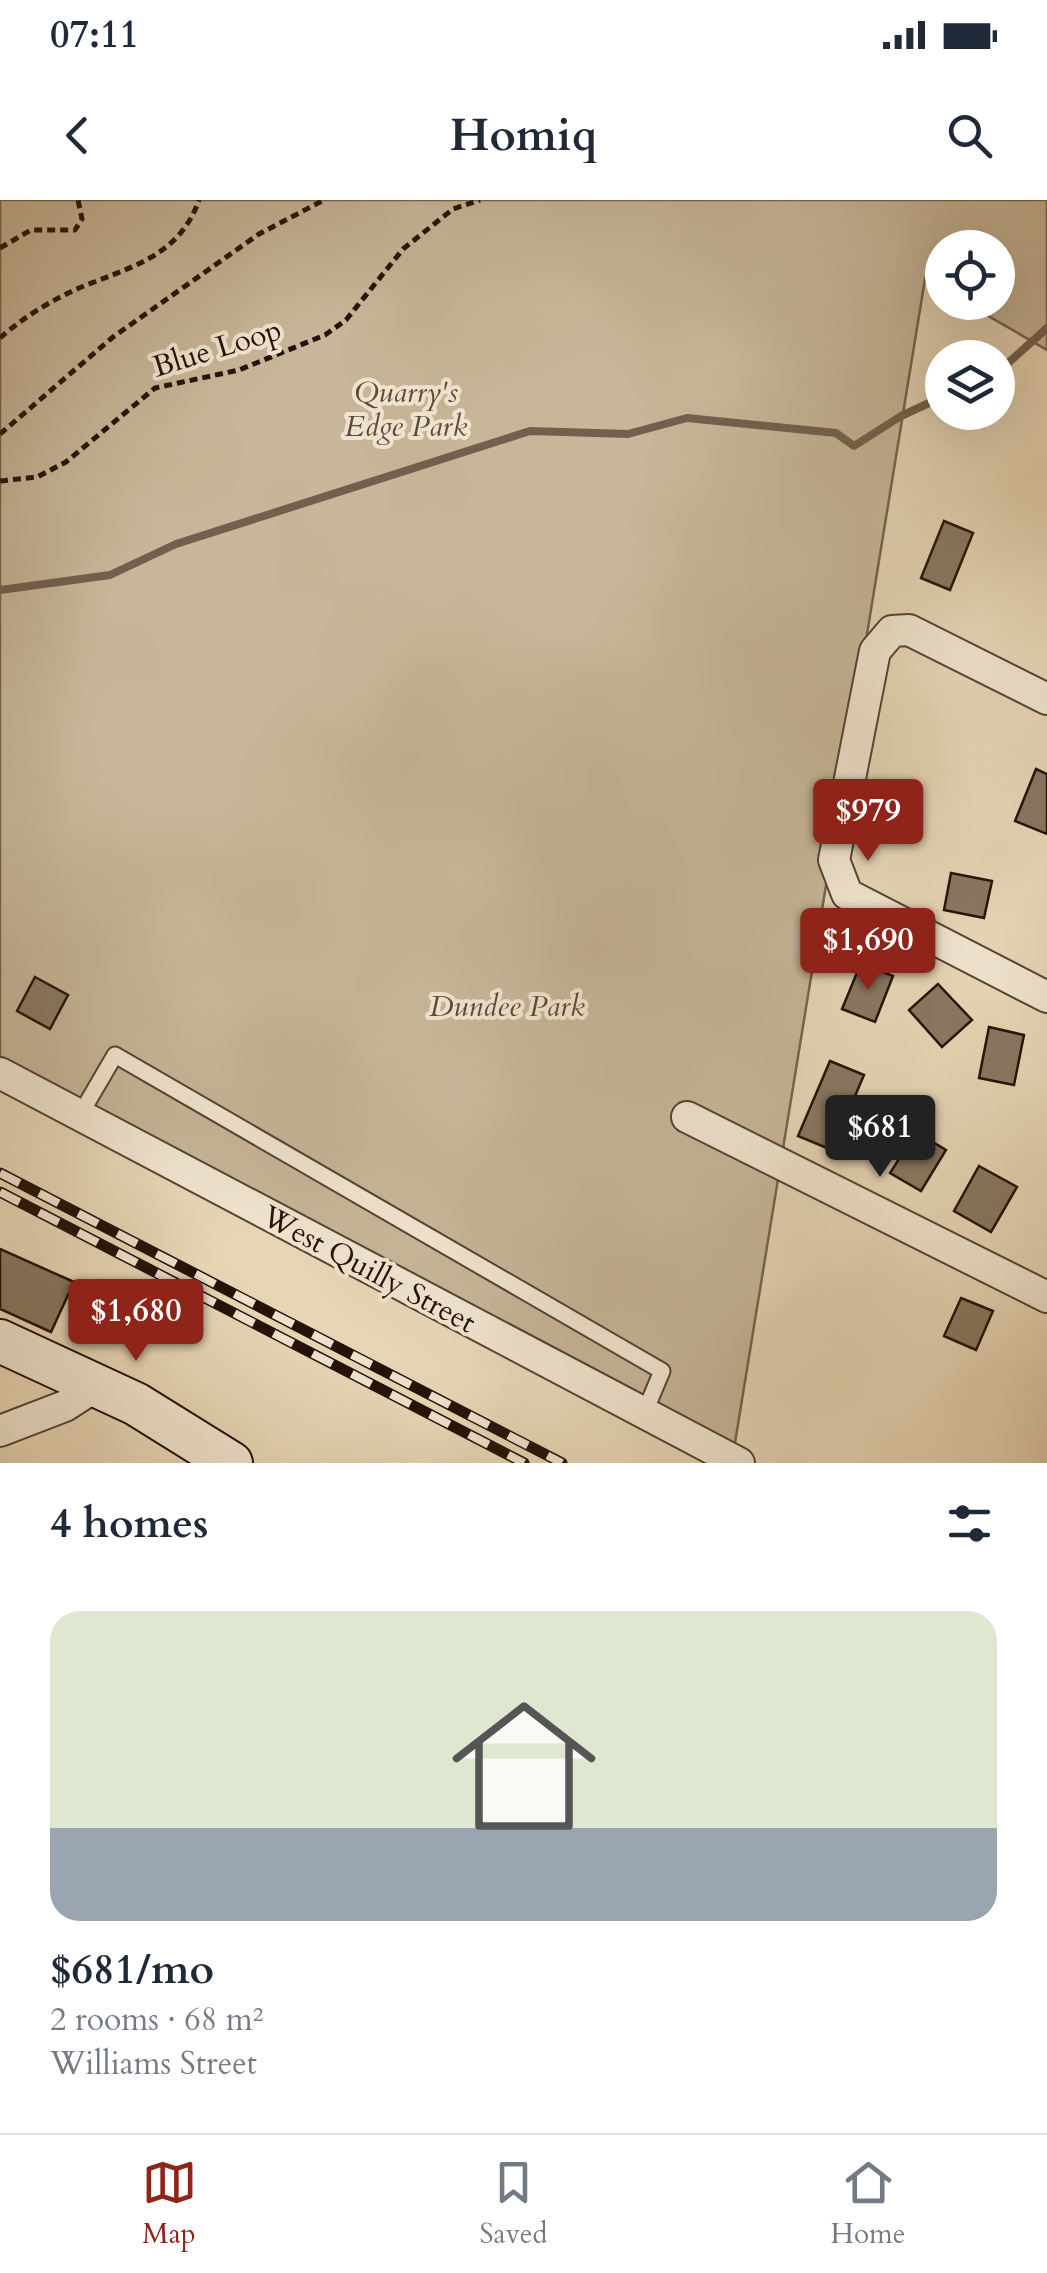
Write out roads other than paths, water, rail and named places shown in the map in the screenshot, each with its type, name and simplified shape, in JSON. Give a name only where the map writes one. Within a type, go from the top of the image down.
[{"type":"main road","points":[[0,1341],[136,1404],[231,1463]]},
{"type":"street","points":[[1047,699],[910,630],[892,631],[875,651],[834,860],[846,894],[1047,997]]},
{"type":"street","name":"West Quilly Street","points":[[0,1073],[739,1463]]},
{"type":"street","points":[[687,1118],[1047,1296]]},
{"type":"street","points":[[0,1432],[65,1406],[96,1386]]},
{"type":"lane","points":[[80,1115],[115,1054],[662,1372],[644,1414]]},
{"type":"waterway","points":[[1015,357],[1047,328]]},
{"type":"waterway","points":[[0,590],[110,575],[176,544],[530,431],[628,434],[687,418],[836,433],[854,446],[925,405]]},
{"type":"railway","points":[[0,1173],[562,1463]]},
{"type":"railway","points":[[0,1192],[524,1463]]},
{"type":"park label","name":"Quarry's Edge Park","points":[[406,409]]},
{"type":"park label","name":"Dundee Park","points":[[507,1006]]}]
